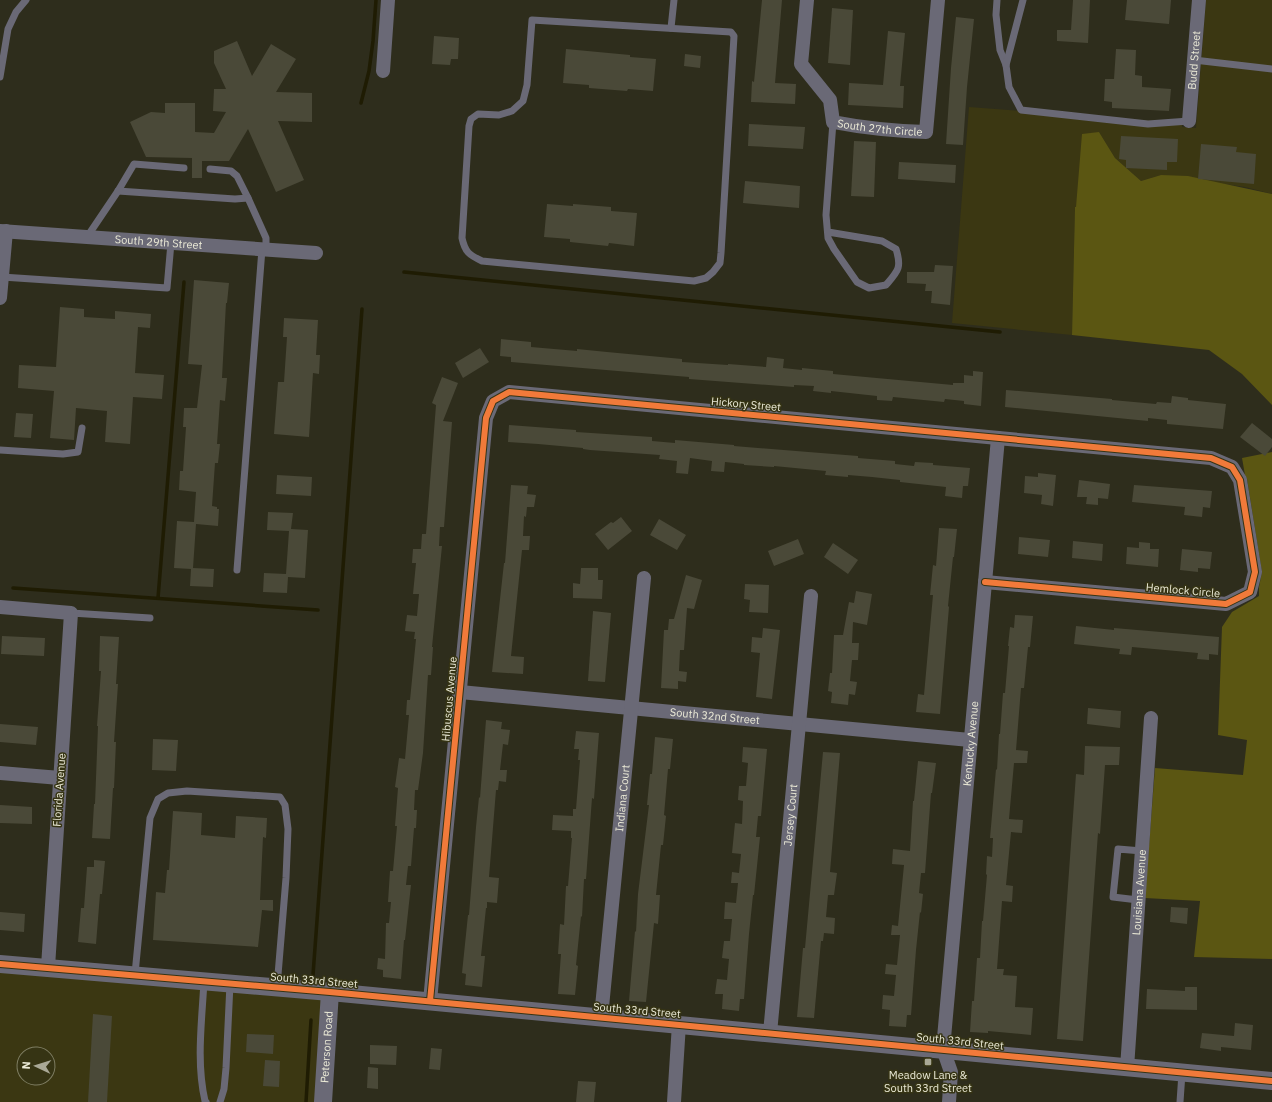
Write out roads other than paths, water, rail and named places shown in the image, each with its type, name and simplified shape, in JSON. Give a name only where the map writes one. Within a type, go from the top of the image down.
[{"type":"street","points":[[383,71],[388,0]]},
{"type":"street","name":"South 27th Circle","points":[[807,0],[801,64],[830,100],[833,122],[905,132],[926,132],[938,0]]},
{"type":"street","name":"Budd Street","points":[[1190,121],[1199,0]]},
{"type":"street","points":[[0,298],[3,231]]},
{"type":"street","name":"South 29th Street","points":[[3,231],[316,253]]},
{"type":"street","name":"Hickory Street","points":[[493,401],[509,392],[998,438]]},
{"type":"street","name":"Hibuscus Avenue","points":[[430,1001],[486,418],[493,401]]},
{"type":"street","name":"Hemlock Circle","points":[[985,582],[1226,604],[1250,592],[1255,572],[1240,480],[1232,467],[1211,458],[998,438]]},
{"type":"street","name":"Kentucky Avenue","points":[[943,1049],[998,438]]},
{"type":"street","name":"Indiana Court","points":[[601,1017],[644,578]]},
{"type":"street","name":"Jersey Court","points":[[770,1033],[811,596]]},
{"type":"street","points":[[0,607],[71,613]]},
{"type":"street","name":"Florida Avenue","points":[[48,967],[71,613]]},
{"type":"street","name":"South 32nd Street","points":[[460,692],[970,740]]},
{"type":"street","name":"Louisiana Avenue","points":[[1127,1068],[1151,718]]},
{"type":"street","points":[[0,773],[60,778]]},
{"type":"street","name":"South 33rd Street","points":[[0,964],[135,974],[230,984],[430,1001],[1272,1081]]},
{"type":"street","name":"Peterson Road","points":[[323,1102],[330,992]]},
{"type":"street","points":[[674,1102],[679,1024]]},
{"type":"street","points":[[943,1049],[951,1072],[949,1102]]},
{"type":"lane","points":[[0,78],[8,29],[16,12],[26,0]]},
{"type":"lane","points":[[671,28],[674,0]]},
{"type":"lane","points":[[997,0],[996,16],[1000,50],[1006,65],[1009,87],[1021,110],[1148,124],[1190,121]]},
{"type":"lane","points":[[1006,65],[1022,0]]},
{"type":"lane","points":[[532,20],[671,28],[731,32],[734,36],[721,253],[720,263],[713,272],[706,278],[694,281],[482,261],[471,256],[464,248],[462,238],[469,126],[471,119],[478,114],[499,115],[512,111],[523,101],[527,85],[532,20]]},
{"type":"lane","points":[[1194,60],[1272,69]]},
{"type":"lane","points":[[828,232],[882,241],[896,249],[899,259],[897,272],[886,286],[869,288],[857,282],[834,250],[828,238],[826,215],[833,122]]},
{"type":"lane","points":[[87,237],[134,164],[184,168]]},
{"type":"lane","points":[[210,170],[231,171],[237,176],[266,238],[237,570]]},
{"type":"lane","points":[[118,191],[235,199],[248,198]]},
{"type":"lane","points":[[2,277],[167,288],[171,243]]},
{"type":"lane","points":[[0,450],[63,454],[78,452],[82,428]]},
{"type":"lane","points":[[71,613],[150,618]]},
{"type":"lane","points":[[135,974],[150,818],[158,799],[168,792],[186,791],[280,798],[286,810],[288,829],[286,878],[277,987]]},
{"type":"lane","points":[[1138,900],[1113,897],[1118,849],[1142,851]]},
{"type":"lane","points":[[204,981],[201,1037],[201,1076],[202,1089],[206,1102]]},
{"type":"lane","points":[[220,1102],[224,1089],[226,1068],[230,984]]},
{"type":"lane","points":[[1180,1102],[1182,1073]]},
{"type":"waterway","points":[[361,103],[369,71],[376,0]]},
{"type":"waterway","points":[[404,272],[1000,332]]},
{"type":"waterway","points":[[158,598],[184,282]]},
{"type":"waterway","points":[[313,975],[362,309]]},
{"type":"waterway","points":[[13,588],[318,610]]},
{"type":"waterway","points":[[306,1102],[311,1020]]},
{"type":"place","name":"Meadow Lane & South 33rd Street","points":[[928,1062]]}]
